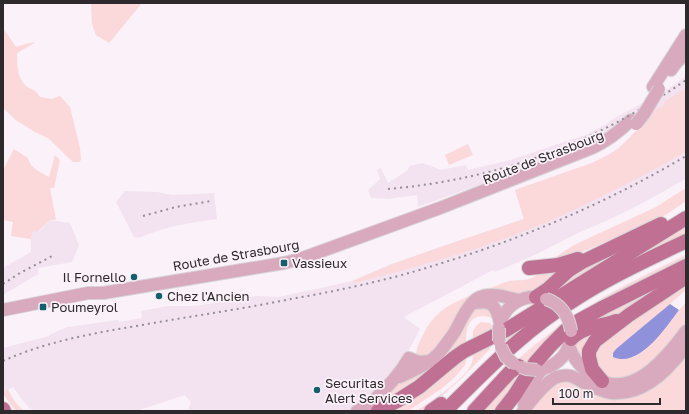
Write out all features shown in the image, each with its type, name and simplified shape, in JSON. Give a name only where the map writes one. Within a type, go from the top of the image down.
[{"type":"highway","points":[[541,298],[548,289],[575,266],[668,220],[686,213]]},
{"type":"highway","points":[[374,407],[397,401],[419,387],[442,367],[464,352],[506,330],[686,218]]},
{"type":"highway","points":[[529,268],[558,265],[570,262],[638,235]]},
{"type":"highway","points":[[438,409],[528,333],[557,311],[604,282],[686,241]]},
{"type":"highway","points":[[458,411],[519,352],[576,309],[627,280],[686,251]]},
{"type":"highway","points":[[502,411],[514,396],[535,362],[566,330],[580,320],[604,307],[686,266]]},
{"type":"highway","points":[[598,384],[590,364],[589,357],[589,351],[595,341],[629,315],[686,277]]},
{"type":"highway","points":[[571,339],[583,330],[614,322],[629,315]]},
{"type":"highway","points":[[438,409],[495,350],[500,335]]},
{"type":"highway","points":[[474,411],[510,372],[518,366]]},
{"type":"main road","name":"Route de Strasbourg","points":[[3,310],[88,293],[103,293],[293,261],[440,208],[470,200],[525,181],[603,151],[619,140],[633,122],[674,60],[686,35]]},
{"type":"main road","name":"Route de Strasbourg","points":[[674,60],[686,53]]},
{"type":"main road","name":"Route de Strasbourg","points":[[3,316],[93,298],[103,293]]},
{"type":"main road","points":[[410,364],[422,366],[439,353],[476,300],[484,296],[520,300]]},
{"type":"main road","points":[[500,335],[507,309],[520,300],[528,297],[541,298],[555,303],[565,313],[570,322],[572,354],[576,360],[590,374],[601,390],[617,393],[626,392],[637,388],[655,379],[664,372],[686,346]]},
{"type":"main road","points":[[469,308],[480,302],[486,302],[496,308],[500,335],[506,357],[518,366],[526,369],[562,366],[572,369],[598,384]]},
{"type":"main road","points":[[522,411],[550,381],[558,377],[573,376],[588,385],[624,383],[641,377],[662,360],[686,331]]},
{"type":"main road","points":[[522,411],[532,384],[537,376],[543,368],[562,358],[571,339]]},
{"type":"main road","points":[[374,407],[390,385],[410,364]]},
{"type":"main road","points":[[357,411],[374,407],[410,364]]},
{"type":"shaded area","points":[[91,3],[142,3],[109,43],[96,35],[92,24]]},
{"type":"shaded area","points":[[3,28],[16,47],[36,42],[17,53],[20,78],[27,87],[34,90],[40,97],[52,99],[60,96],[70,107],[80,148],[81,160],[79,162],[73,162],[48,138],[16,120],[3,108]]},
{"type":"shaded area","points":[[686,75],[686,179],[637,206],[578,233],[535,255],[495,272],[493,270],[404,317],[420,329],[398,371],[380,389],[360,404],[346,411],[188,411],[191,402],[185,395],[136,411],[35,411],[29,408],[13,387],[3,393],[3,348],[49,336],[67,327],[118,320],[119,322],[142,318],[141,311],[168,306],[195,306],[256,296],[279,297],[352,281],[391,264],[524,219],[515,190],[603,158],[619,148],[647,120],[572,151],[418,207],[417,195],[388,199],[371,198],[368,190],[380,179],[377,170],[381,168],[388,183],[408,170],[409,166],[423,163],[441,170],[466,165],[468,170],[510,160],[588,134],[665,91]]},
{"type":"shaded area","points":[[686,88],[686,152],[589,203],[528,230],[442,259],[354,283],[353,281],[374,272],[437,248],[524,219],[515,190],[592,163],[610,154],[619,148],[640,127],[652,111],[664,105],[664,102]]},
{"type":"shaded area","points":[[468,144],[473,155],[449,165],[445,155]]},
{"type":"shaded area","points":[[14,149],[28,158],[36,169],[49,177],[55,155],[60,160],[54,188],[50,188],[56,220],[50,220],[38,231],[33,231],[31,239],[11,236],[13,222],[3,220],[3,170]]},
{"type":"shaded area","points":[[686,188],[686,201],[667,214],[574,256],[549,263],[574,245],[656,207]]},
{"type":"shaded area","points":[[125,191],[157,192],[172,195],[214,193],[217,219],[175,226],[138,238],[134,237],[116,202]]},
{"type":"shaded area","points":[[679,217],[554,294],[566,277]]},
{"type":"shaded area","points":[[50,220],[70,223],[79,245],[72,262],[38,268],[38,274],[3,295],[3,268],[31,252],[31,239],[33,231],[39,231]]},
{"type":"shaded area","points":[[686,224],[686,236],[507,345],[504,337]]},
{"type":"shaded area","points":[[686,255],[686,259],[672,266],[532,364],[518,359],[539,341],[590,306],[630,283]]},
{"type":"shaded area","points":[[562,267],[537,290],[517,295],[498,293],[455,322],[433,353],[425,357],[417,356],[418,345],[428,325],[449,306],[467,297],[509,281],[528,280],[543,269]]},
{"type":"shaded area","points":[[686,268],[623,314],[578,326]]},
{"type":"shaded area","points":[[686,282],[686,290],[616,349],[621,359],[633,357],[644,351],[686,302],[687,313],[684,326],[665,349],[642,370],[633,375],[623,378],[614,378],[605,376],[598,371],[594,347]]},
{"type":"shaded area","points":[[488,306],[495,320],[484,316],[473,319],[467,328],[466,344],[415,384],[366,410],[392,390],[406,376],[415,372],[473,309]]},
{"type":"shaded area","points":[[481,322],[490,323],[493,327],[492,332],[473,341],[474,330]]},
{"type":"shaded area","points":[[588,331],[594,337],[588,368],[574,346],[577,340]]},
{"type":"shaded area","points":[[492,342],[490,349],[461,379],[425,411],[416,411],[462,377],[471,365],[473,360],[473,350]]},
{"type":"shaded area","points":[[686,351],[686,411],[529,411],[549,386],[567,378],[595,392]]},
{"type":"shaded area","points":[[466,353],[465,365],[455,377],[441,389],[408,411],[385,411]]},
{"type":"shaded area","points":[[521,372],[498,411],[477,411],[510,375]]},
{"type":"shaded area","points":[[8,390],[16,403],[24,411],[16,411],[8,401],[3,393]]},
{"type":"water","points":[[670,304],[679,310],[651,344],[642,352],[632,357],[623,359],[613,357],[613,353],[616,349]]},
{"type":"railway","points":[[388,189],[468,177],[507,167],[544,155],[581,140],[616,123],[651,103],[686,80]]},
{"type":"railway","points":[[3,361],[37,348],[89,335],[329,292],[424,269],[537,230],[598,203],[686,156]]},
{"type":"railway","points":[[143,216],[176,207],[211,201]]},
{"type":"railway","points":[[3,284],[54,255]]},
{"type":"place","name":"Vassieux","points":[[284,263]]},
{"type":"place","name":"Il Fornello","points":[[134,277]]},
{"type":"place","name":"Chez l'Ancien","points":[[159,296]]},
{"type":"place","name":"Poumeyrol","points":[[43,307]]},
{"type":"place","name":"Securitas Alert Services","points":[[317,390]]}]
